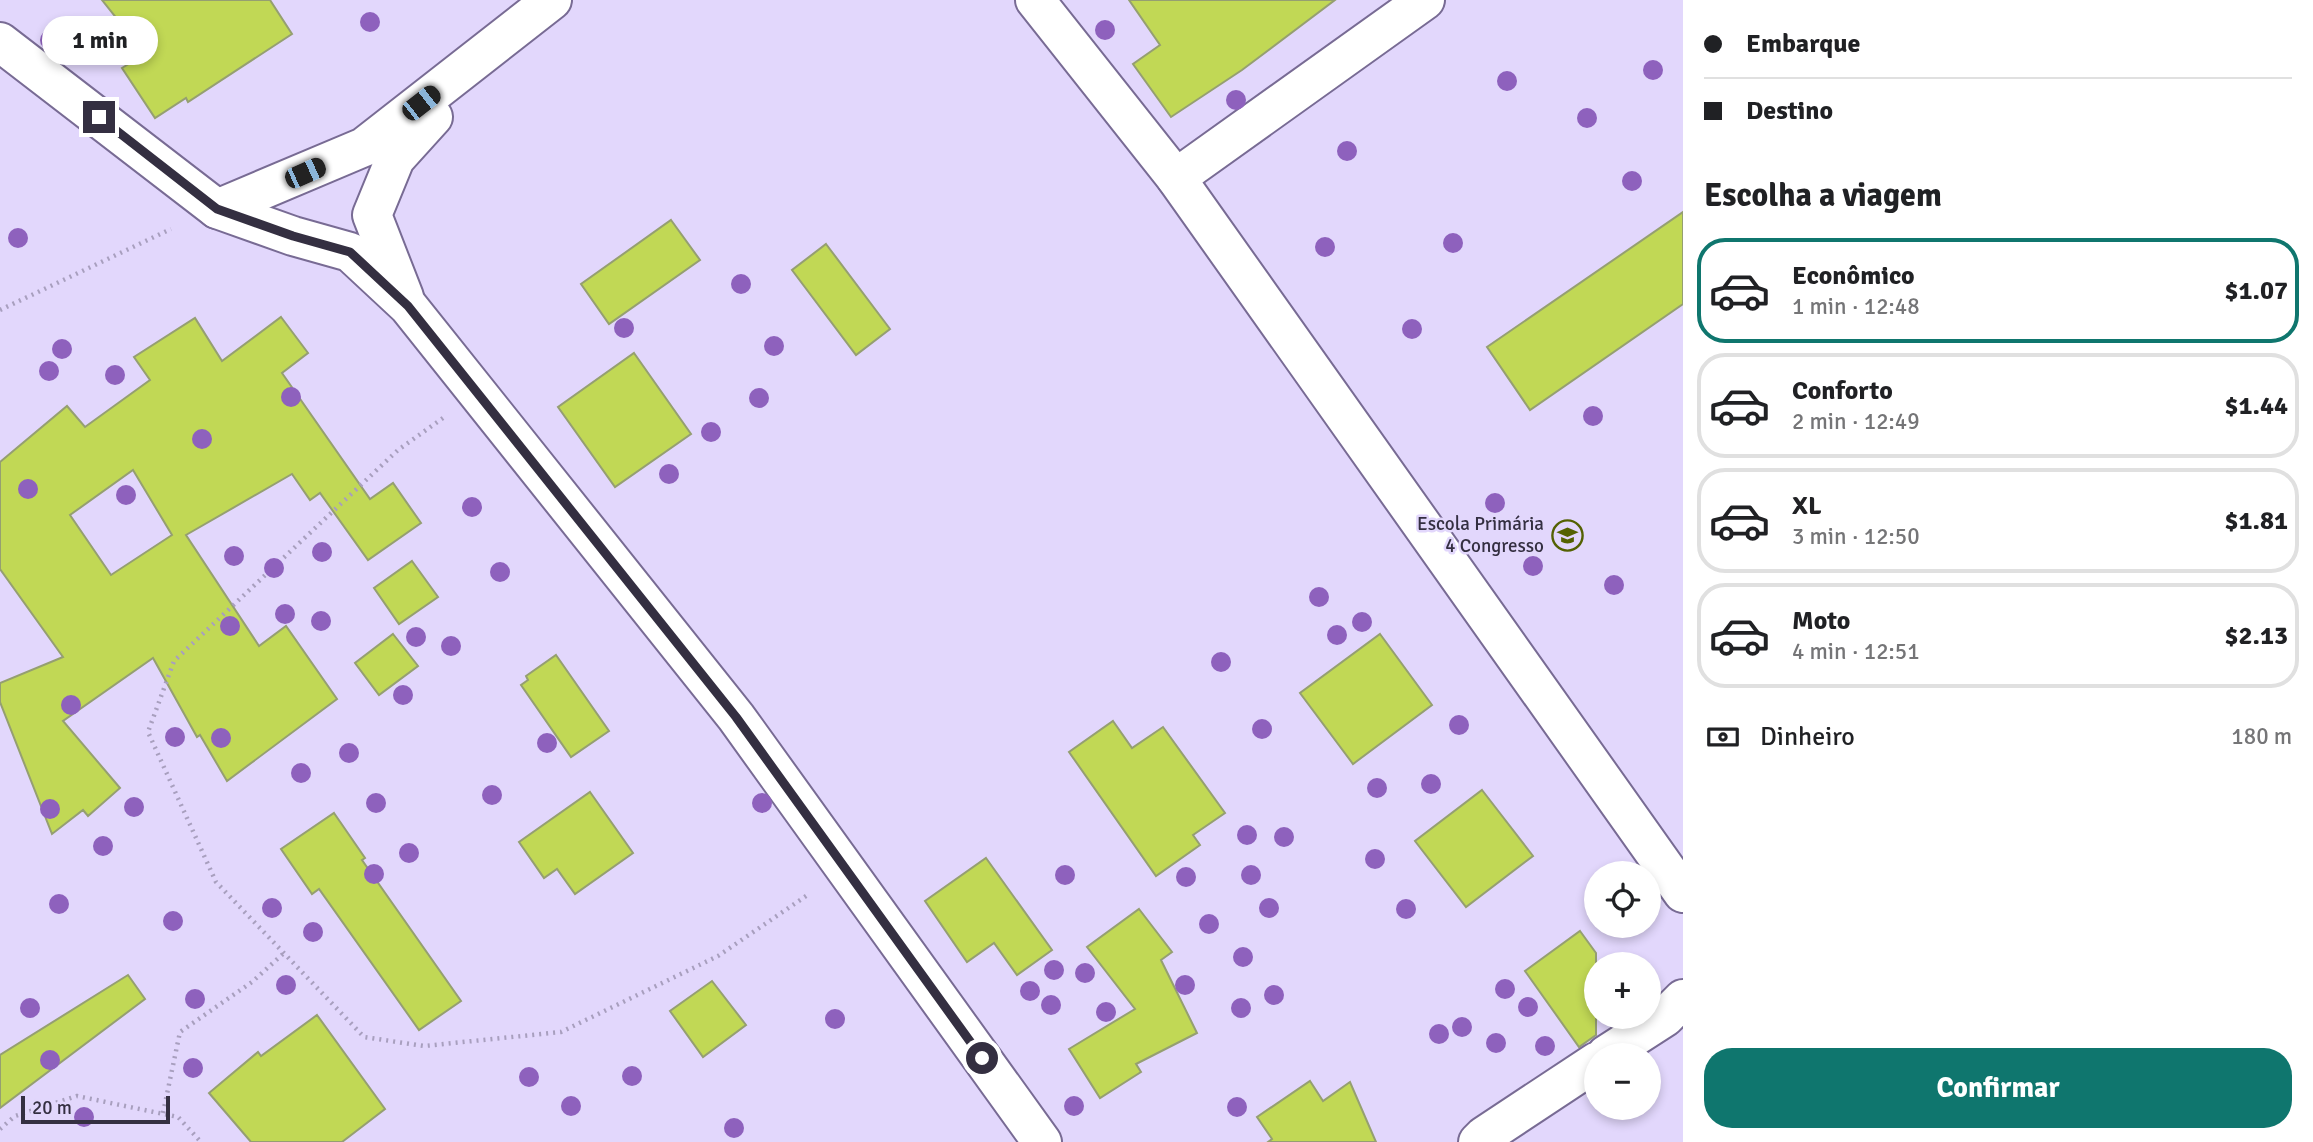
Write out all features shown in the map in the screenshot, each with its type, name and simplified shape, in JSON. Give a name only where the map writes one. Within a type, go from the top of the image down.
[{"type":"street","points":[[217,209],[364,147],[498,45],[552,0]]},
{"type":"street","points":[[1035,0],[1175,178],[1683,893]]},
{"type":"street","points":[[1175,178],[1424,0]]},
{"type":"street","points":[[0,42],[217,209],[293,236],[350,252],[408,306],[736,717],[1042,1142]]},
{"type":"street","points":[[408,306],[372,215],[395,159],[498,45]]},
{"type":"street","points":[[1625,1043],[1665,1017],[1683,999]]},
{"type":"street","points":[[1478,1142],[1584,1070]]},
{"type":"path","points":[[0,310],[126,249],[217,209]]},
{"type":"path","points":[[477,393],[398,450],[174,661],[148,732],[216,882],[364,1037],[424,1046],[561,1032],[718,956],[845,869]]},
{"type":"path","points":[[163,1113],[180,1032],[252,982],[284,953]]},
{"type":"path","points":[[0,1129],[15,1116],[77,1096],[178,1117],[201,1142]]},
{"type":"building","points":[[102,0],[270,0],[292,34],[188,102],[186,98],[155,118],[122,68],[145,54]]},
{"type":"building","points":[[1129,0],[1335,0],[1242,70],[1171,117],[1133,64],[1160,45]]},
{"type":"building","points":[[1683,212],[1683,304],[1530,410],[1487,347]]},
{"type":"building","points":[[671,220],[700,260],[609,324],[581,284]]},
{"type":"building","points":[[826,244],[890,329],[856,355],[792,270]]},
{"type":"building","points":[[281,317],[308,353],[282,373],[370,499],[393,483],[421,523],[368,560],[320,493],[310,500],[292,474],[186,535],[259,646],[286,626],[337,699],[227,781],[200,735],[197,737],[153,658],[63,721],[120,788],[88,816],[83,810],[52,834],[0,702],[0,683],[63,657],[0,569],[0,462],[67,406],[85,427],[150,380],[134,357],[195,318],[222,361]],"holes":[[[133,470],[172,535],[111,575],[70,515]]]},
{"type":"building","points":[[634,353],[691,434],[615,487],[558,407]]},
{"type":"building","points":[[412,561],[438,597],[399,624],[374,588]]},
{"type":"building","points":[[393,634],[418,666],[379,695],[355,663]]},
{"type":"building","points":[[1380,634],[1432,705],[1353,764],[1300,693]]},
{"type":"building","points":[[556,655],[609,731],[571,757],[521,685],[528,680],[526,676]]},
{"type":"building","points":[[1113,721],[1132,748],[1163,727],[1225,813],[1193,835],[1200,845],[1156,876],[1069,752]]},
{"type":"building","points":[[1482,790],[1533,856],[1466,907],[1415,841]]},
{"type":"building","points":[[590,792],[633,853],[575,894],[557,869],[544,878],[519,842]]},
{"type":"building","points":[[334,813],[365,858],[362,860],[461,1001],[419,1030],[319,889],[312,894],[281,849]]},
{"type":"building","points":[[986,858],[1052,950],[1017,975],[994,943],[967,962],[925,901]]},
{"type":"building","points":[[1139,909],[1172,952],[1161,960],[1197,1033],[1136,1064],[1141,1072],[1100,1098],[1069,1049],[1135,1009],[1087,947]]},
{"type":"building","points":[[1580,931],[1595,952],[1584,952],[1584,1029],[1596,1029],[1596,1035],[1579,1047],[1525,971]]},
{"type":"building","points":[[128,975],[145,999],[0,1108],[0,1055]]},
{"type":"building","points":[[712,981],[746,1025],[703,1057],[670,1011]]},
{"type":"building","points":[[317,1015],[385,1109],[342,1142],[251,1142],[209,1093],[258,1052],[261,1056]]},
{"type":"building","points":[[1310,1081],[1323,1101],[1350,1082],[1376,1142],[1268,1142],[1272,1139],[1257,1117]]},
{"type":"place","name":"Escola Primária 4 Congresso","points":[[1567,535]]},
{"type":"route","points":[[99,117],[217,209],[293,236],[350,252],[408,306],[736,717],[982,1058]]}]
